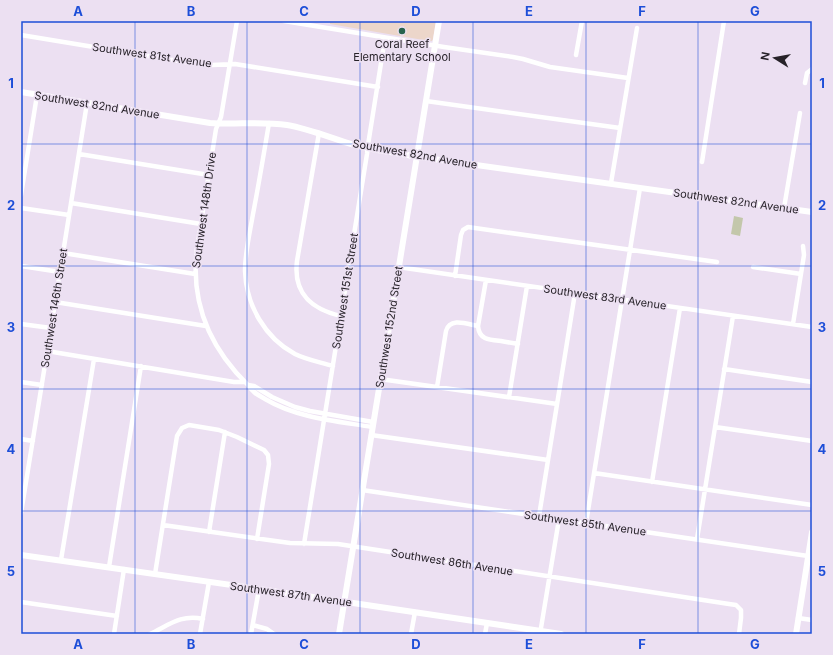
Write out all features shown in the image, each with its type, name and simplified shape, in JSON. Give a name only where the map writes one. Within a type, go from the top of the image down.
[{"type":"street","name":"Southwest 148th Drive","points":[[237,21],[221,118],[216,129],[196,254],[195,274],[198,300],[206,326],[218,349],[251,390],[260,396],[281,407],[299,413],[373,424]]},
{"type":"street","points":[[284,21],[518,58],[550,67],[628,78]]},
{"type":"street","name":"Southwest 152nd Street","points":[[339,634],[439,21]]},
{"type":"street","points":[[576,55],[582,21]]},
{"type":"street","points":[[702,162],[724,21]]},
{"type":"street","points":[[611,183],[637,28]]},
{"type":"street","name":"Southwest 81st Avenue","points":[[21,36],[197,64],[235,64],[378,87]]},
{"type":"street","name":"Southwest 151st Street","points":[[304,544],[385,38]]},
{"type":"street","points":[[805,83],[807,73],[812,69]]},
{"type":"street","name":"Southwest 82nd Avenue","points":[[21,92],[179,118],[219,123],[269,123],[295,126],[347,143],[417,157],[812,212]]},
{"type":"street","points":[[21,195],[37,95]]},
{"type":"street","points":[[426,101],[620,128]]},
{"type":"street","name":"Southwest 146th Street","points":[[21,513],[87,103]]},
{"type":"street","points":[[784,208],[800,113]]},
{"type":"street","points":[[269,123],[246,258],[246,278],[251,303],[258,317],[268,331],[295,354],[333,366]]},
{"type":"street","points":[[319,133],[297,261],[296,278],[302,293],[309,301],[322,310],[341,316]]},
{"type":"street","points":[[79,154],[209,175]]},
{"type":"street","points":[[586,523],[640,188]]},
{"type":"street","points":[[71,203],[201,224]]},
{"type":"street","points":[[21,208],[69,216]]},
{"type":"street","points":[[454,276],[461,235],[465,228],[468,227],[717,262]]},
{"type":"street","points":[[793,324],[804,255],[803,246]]},
{"type":"street","points":[[63,253],[195,274]]},
{"type":"street","points":[[21,266],[60,272]]},
{"type":"street","name":"Southwest 83rd Avenue","points":[[398,267],[812,327]]},
{"type":"street","points":[[753,267],[801,274]]},
{"type":"street","points":[[486,280],[478,330],[486,339],[518,344]]},
{"type":"street","points":[[509,397],[527,286]]},
{"type":"street","points":[[539,516],[575,293]]},
{"type":"street","points":[[55,302],[206,326]]},
{"type":"street","points":[[652,482],[680,308]]},
{"type":"street","points":[[696,539],[733,316]]},
{"type":"street","points":[[437,387],[446,331],[450,325],[457,323],[478,326]]},
{"type":"street","points":[[21,324],[51,328]]},
{"type":"street","points":[[47,351],[246,384]]},
{"type":"street","points":[[61,560],[94,359]]},
{"type":"street","points":[[109,567],[141,366]]},
{"type":"street","points":[[724,369],[812,382]]},
{"type":"street","points":[[380,379],[557,404]]},
{"type":"street","points":[[21,382],[42,385]]},
{"type":"street","points":[[155,574],[176,440],[178,433],[186,426],[191,425],[225,432],[266,452],[269,458],[269,464],[257,538]]},
{"type":"street","points":[[715,427],[812,441]]},
{"type":"street","points":[[209,532],[225,432]]},
{"type":"street","points":[[371,435],[548,460]]},
{"type":"street","points":[[21,439],[33,441]]},
{"type":"street","points":[[594,473],[812,505]]},
{"type":"street","name":"Southwest 85th Avenue","points":[[362,490],[808,556]]},
{"type":"street","points":[[540,632],[559,519]]},
{"type":"street","name":"Southwest 86th Avenue","points":[[163,525],[290,543],[329,544],[353,547],[736,605],[742,614],[738,634]]},
{"type":"street","points":[[796,634],[812,532]]},
{"type":"street","name":"Southwest 87th Avenue","points":[[21,555],[561,634]]},
{"type":"street","points":[[114,634],[124,569]]},
{"type":"street","points":[[200,634],[209,582]]},
{"type":"street","points":[[251,634],[259,589]]},
{"type":"street","points":[[21,602],[117,616]]},
{"type":"street","points":[[411,634],[415,612]]},
{"type":"street","points":[[150,634],[181,619],[192,617],[203,619]]},
{"type":"street","points":[[798,618],[812,620]]},
{"type":"street","points":[[486,634],[487,623]]},
{"type":"street","points":[[253,625],[267,629],[274,634]]},
{"type":"shaded area","name":"Coral Reef Elementary School","points":[[330,21],[436,21],[433,39],[432,41],[429,41],[330,24]]},
{"type":"green space","points":[[734,216],[743,218],[740,236],[731,234]]},
{"type":"place","name":"Coral Reef Elementary School","points":[[402,31]]}]
